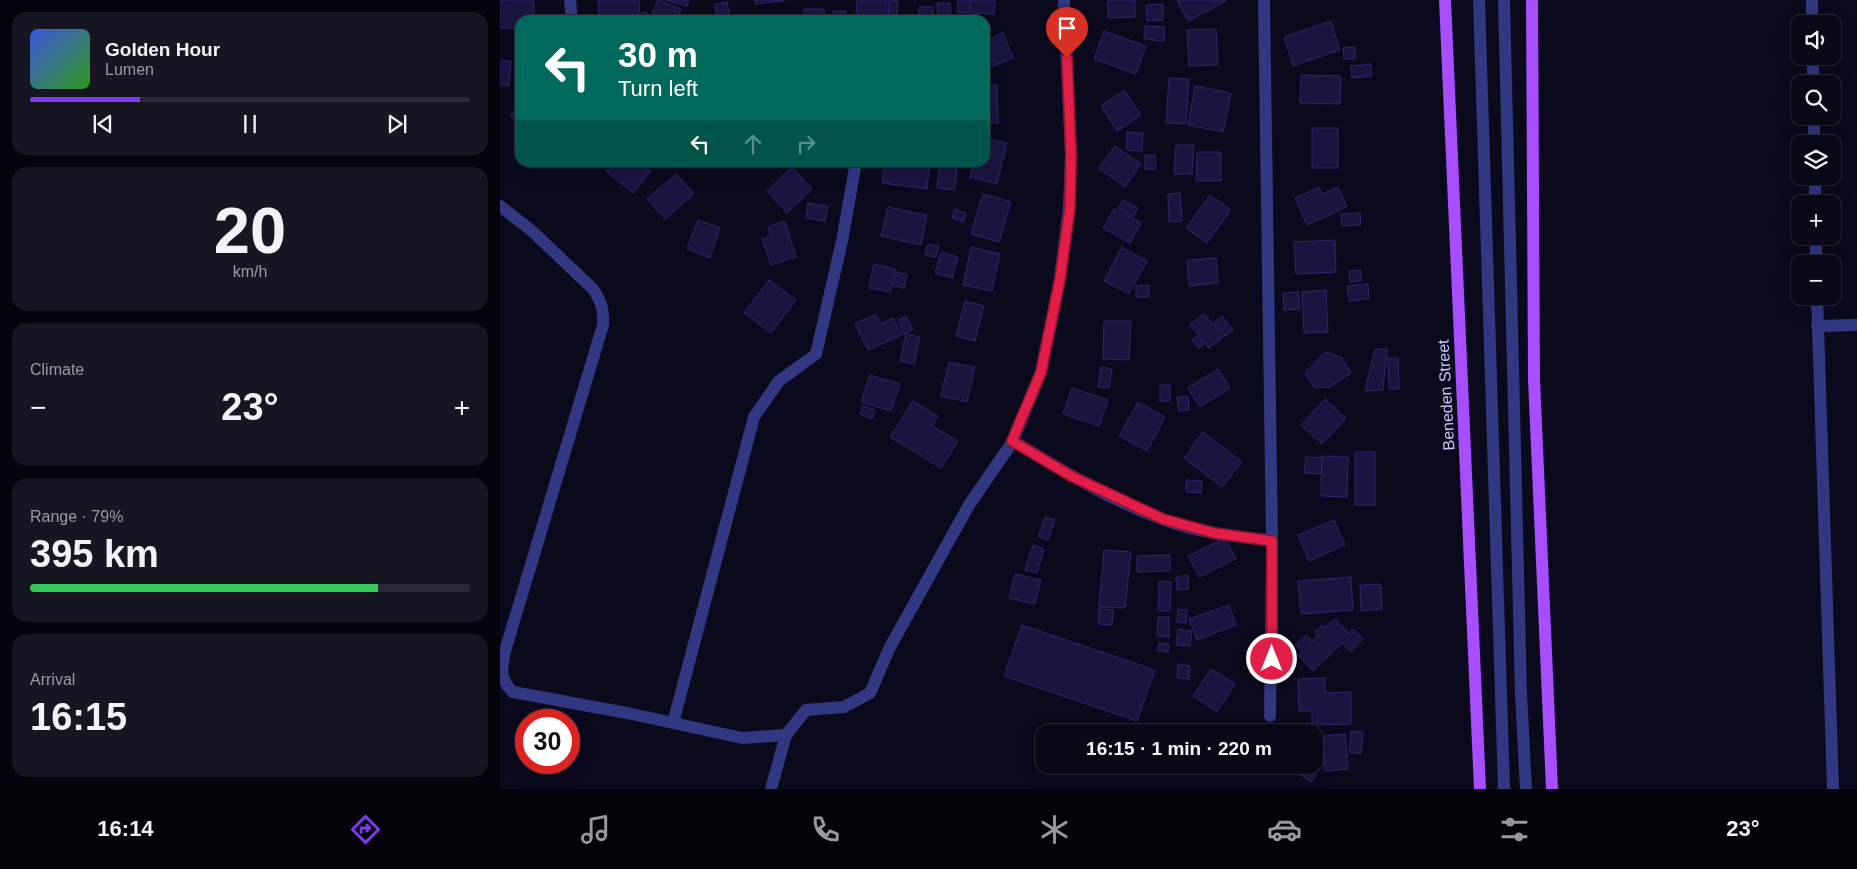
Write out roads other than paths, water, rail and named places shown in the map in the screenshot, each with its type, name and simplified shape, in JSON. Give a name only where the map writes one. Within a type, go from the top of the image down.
[{"type":"main road","name":"Beneden Street","points":[[1445,0],[1480,789]]},
{"type":"main road","points":[[1532,0],[1534,379],[1552,789]]},
{"type":"street","points":[[570,0],[572,15]]},
{"type":"street","points":[[771,789],[786,735],[806,710],[844,707],[870,693],[890,647],[969,505],[1012,441],[1041,372],[1060,279],[1070,207],[1071,154],[1064,0]]},
{"type":"street","points":[[1264,0],[1272,541],[1270,716]]},
{"type":"street","points":[[1479,0],[1504,789]]},
{"type":"street","points":[[1504,0],[1521,693],[1526,789]]},
{"type":"street","points":[[1812,0],[1812,15]]},
{"type":"street","points":[[673,723],[754,417],[779,380],[816,354],[842,241],[854,167]]},
{"type":"street","points":[[500,206],[532,231],[593,289],[599,298],[604,312],[601,333],[505,651],[501,670],[502,681],[513,692],[742,738],[786,735]]},
{"type":"street","points":[[1817,305],[1833,789]]},
{"type":"street","points":[[1817,326],[1857,325]]},
{"type":"street","points":[[1012,441],[1071,476],[1163,519],[1214,533],[1272,541]]}]
